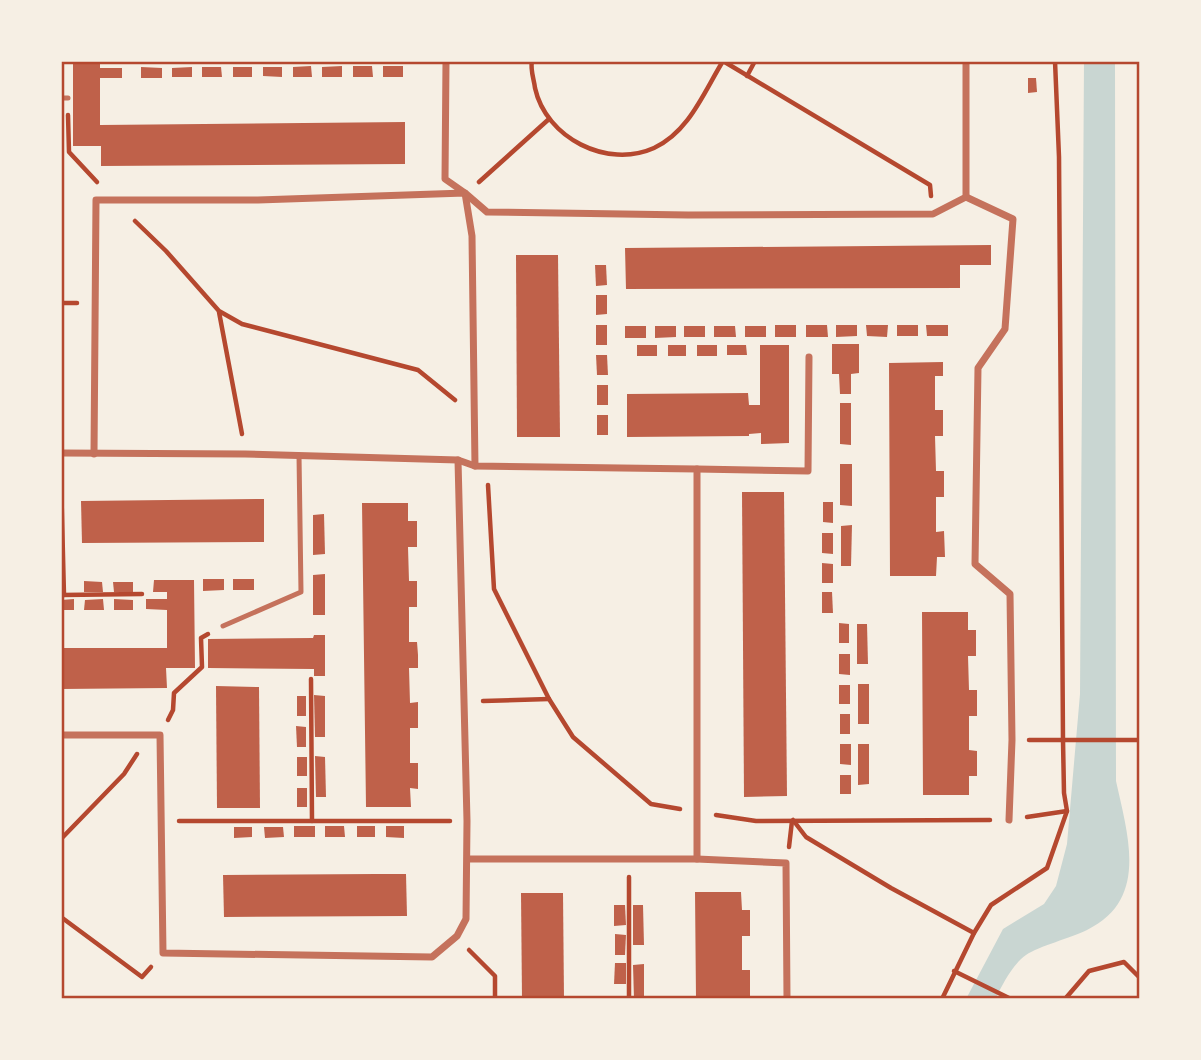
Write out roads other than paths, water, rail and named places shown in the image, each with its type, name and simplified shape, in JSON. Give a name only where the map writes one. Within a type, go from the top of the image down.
[{"type":"street","points":[[446,61],[446,179],[487,212],[933,214],[966,197]]},
{"type":"street","points":[[966,61],[966,197]]},
{"type":"street","points":[[94,454],[96,200],[258,200],[465,193]]},
{"type":"street","points":[[465,193],[472,236],[475,466]]},
{"type":"street","points":[[966,197],[1013,219],[1005,329],[978,369],[975,564],[1010,594],[1012,740],[1009,820]]},
{"type":"street","points":[[61,453],[299,454],[458,460],[475,466],[808,471],[809,357]]},
{"type":"street","points":[[61,735],[160,735],[163,953],[432,957],[457,936],[466,919],[468,859],[458,460]]},
{"type":"street","points":[[697,469],[697,859]]},
{"type":"street","points":[[468,859],[697,859],[786,863],[787,999]]},
{"type":"lane","points":[[223,626],[301,592],[299,454]]}]
